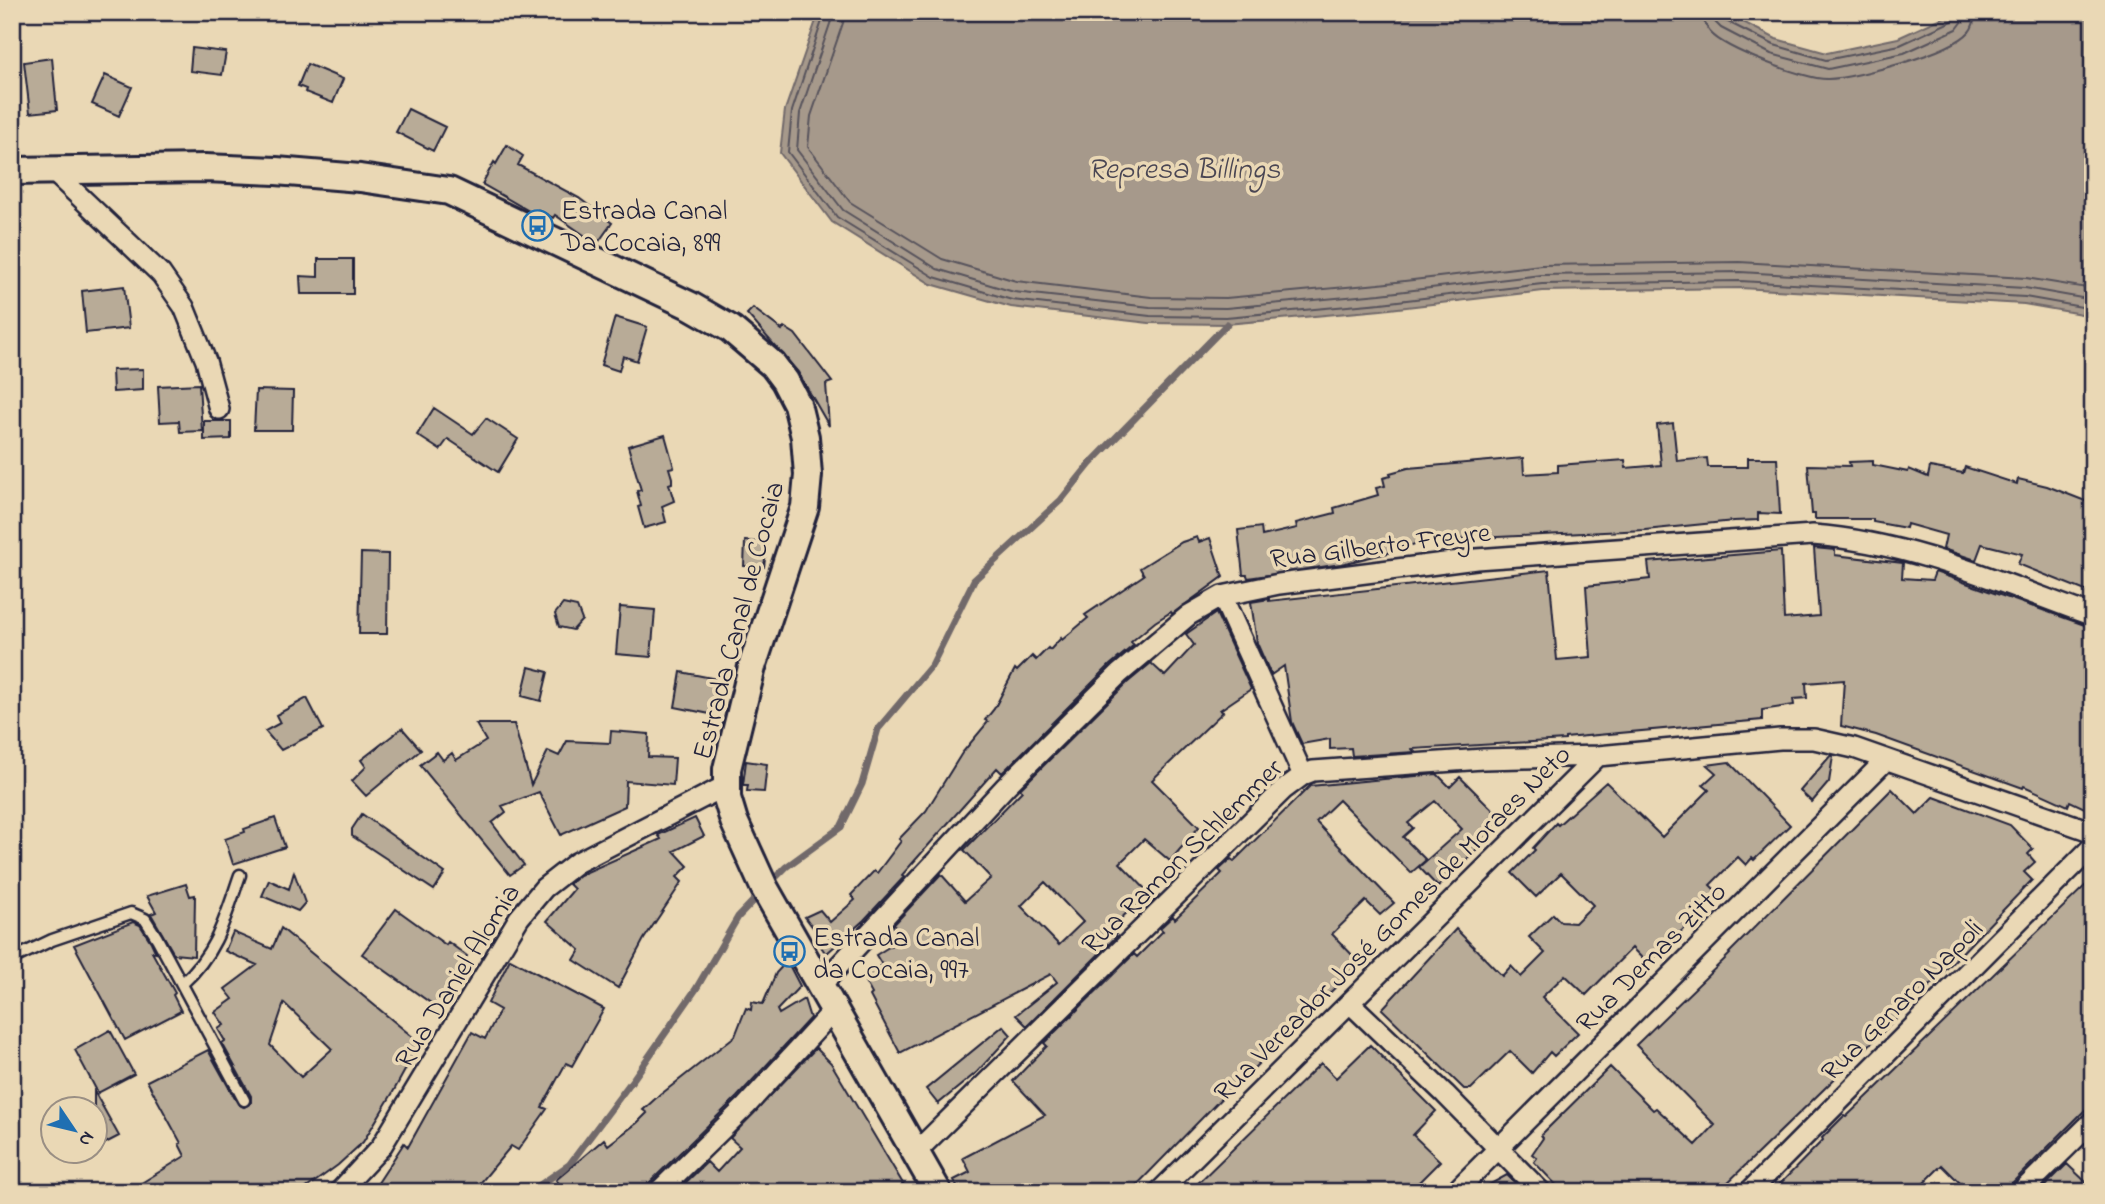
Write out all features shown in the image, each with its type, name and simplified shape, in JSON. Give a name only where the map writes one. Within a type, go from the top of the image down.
[{"type":"main road","name":"Estrada Canal de Cocaia","points":[[12,171],[195,168],[276,171],[387,181],[458,193],[691,306],[731,329],[773,365],[797,404],[805,437],[808,475],[805,508],[752,667],[727,769],[730,810],[764,887],[937,1192]]},
{"type":"street","points":[[54,172],[161,274],[184,307],[206,361],[219,409]]},
{"type":"street","name":"Rua Gilberto Freyre","points":[[821,985],[1006,786],[1119,674],[1189,615],[1222,596],[1279,584],[1476,559],[1813,535],[1843,537],[1943,562],[2093,616]]},
{"type":"street","points":[[1222,596],[1303,775]]},
{"type":"street","name":"Rua Vereador José Gomes de Moraes Neto","points":[[1159,1192],[1598,756],[1780,739],[1814,739],[1886,760],[2093,832]]},
{"type":"street","name":"Rua Ramon Schlemmer","points":[[916,1152],[1283,790],[1303,775],[1329,768],[1385,764],[1598,756]]},
{"type":"street","name":"Rua Demas Zitto","points":[[1455,1192],[1886,760]]},
{"type":"street","name":"Rua Daniel Alomia","points":[[340,1192],[381,1147],[519,918],[544,888],[576,863],[727,785]]},
{"type":"street","name":"Rua Genaro Napoli","points":[[1749,1192],[2093,846]]},
{"type":"street","points":[[1350,1003],[1445,1094],[1541,1192]]},
{"type":"street","points":[[658,1192],[746,1106],[834,1010]]},
{"type":"street","points":[[2021,1192],[2093,1121]]},
{"type":"lane","points":[[183,984],[207,958],[220,934],[240,875]]},
{"type":"lane","points":[[12,959],[52,940],[131,913],[145,919],[183,984],[244,1100]]},
{"type":"water","name":"Represa Billings","points":[[819,12],[1724,12],[1776,39],[1827,53],[1898,38],[1955,12],[2093,12],[2093,316],[2024,304],[1740,288],[1543,291],[1381,310],[1226,324],[1149,323],[1011,307],[931,284],[832,222],[780,153],[785,110]]},
{"type":"building","points":[[192,48],[226,52],[222,75],[190,71]]},
{"type":"building","points":[[52,58],[57,110],[30,113],[24,62]]},
{"type":"building","points":[[307,64],[343,79],[333,103],[305,92],[306,89],[298,86]]},
{"type":"building","points":[[105,75],[132,87],[119,116],[92,104]]},
{"type":"building","points":[[408,109],[445,127],[433,151],[396,132]]},
{"type":"building","points":[[507,145],[523,156],[518,165],[579,198],[612,223],[597,244],[555,215],[553,218],[538,210],[536,215],[482,184]]},
{"type":"building","points":[[318,259],[353,259],[353,294],[301,294],[300,276],[318,277]]},
{"type":"building","points":[[124,286],[129,328],[86,333],[82,291]]},
{"type":"building","points":[[753,308],[782,330],[784,327],[795,334],[832,382],[826,384],[829,426],[798,372],[747,314]]},
{"type":"building","points":[[615,317],[647,327],[637,361],[623,356],[619,371],[601,365]]},
{"type":"building","points":[[143,369],[143,390],[113,392],[112,370]]},
{"type":"building","points":[[199,384],[202,431],[180,432],[179,421],[160,422],[158,386]]},
{"type":"building","points":[[256,390],[293,391],[292,430],[254,430]]},
{"type":"building","points":[[434,408],[473,434],[486,418],[518,439],[498,472],[448,439],[440,450],[417,435]]},
{"type":"building","points":[[204,421],[231,421],[231,439],[204,440]]},
{"type":"building","points":[[1673,423],[1677,461],[1707,458],[1708,467],[1748,467],[1748,458],[1777,458],[1780,514],[1758,513],[1758,520],[1645,530],[1436,540],[1391,549],[1392,552],[1341,564],[1248,578],[1243,575],[1238,530],[1261,527],[1262,536],[1297,528],[1296,523],[1335,513],[1334,508],[1378,495],[1376,488],[1385,486],[1383,478],[1391,476],[1390,473],[1408,468],[1523,458],[1524,474],[1558,472],[1558,465],[1625,460],[1626,468],[1661,465],[1657,425]]},
{"type":"building","points":[[665,435],[674,467],[669,468],[672,483],[669,484],[674,501],[662,506],[666,522],[644,528],[638,507],[641,506],[637,491],[641,490],[628,446]]},
{"type":"building","points":[[1873,461],[1873,465],[1908,472],[1909,469],[1928,477],[1930,467],[1963,473],[1965,467],[2017,484],[2018,479],[2047,486],[2093,504],[2093,594],[2018,564],[2022,554],[1982,544],[1976,560],[1943,549],[1946,535],[1907,524],[1906,528],[1873,522],[1873,519],[1815,519],[1815,514],[1812,514],[1808,465],[1850,466],[1849,462]]},
{"type":"building","points":[[1197,537],[1199,542],[1210,538],[1223,577],[1172,614],[1171,612],[1155,622],[1131,642],[1134,645],[1110,665],[1002,773],[997,768],[902,875],[904,877],[864,920],[826,954],[814,936],[817,933],[805,917],[820,910],[830,922],[855,900],[851,895],[874,871],[877,873],[901,841],[899,839],[926,811],[962,753],[988,722],[985,720],[994,709],[1015,669],[1017,671],[1032,656],[1036,660],[1048,648],[1050,650],[1088,618],[1085,615],[1144,575],[1140,568],[1182,542]]},
{"type":"building","points":[[745,541],[767,543],[764,567],[744,566]]},
{"type":"building","points":[[1814,548],[1835,550],[1835,555],[1903,563],[1902,578],[1932,580],[1935,572],[2093,628],[2093,812],[2070,801],[2068,806],[2024,786],[2023,788],[1876,735],[1841,726],[1844,680],[1806,683],[1807,698],[1793,699],[1794,705],[1762,710],[1762,720],[1565,740],[1412,749],[1415,752],[1352,756],[1351,748],[1330,749],[1330,739],[1302,744],[1292,722],[1284,666],[1271,675],[1257,643],[1251,602],[1549,570],[1557,660],[1591,657],[1586,586],[1650,579],[1648,562],[1781,551],[1784,619],[1819,616]]},
{"type":"building","points":[[361,553],[388,554],[387,634],[359,634]]},
{"type":"building","points":[[563,604],[577,607],[582,620],[573,630],[559,627],[555,614]]},
{"type":"building","points":[[620,607],[655,610],[651,657],[616,654]]},
{"type":"building","points":[[1216,613],[1251,689],[1220,710],[1223,712],[1152,780],[1199,827],[1170,861],[1144,839],[1120,863],[1155,899],[1144,910],[1137,903],[1110,929],[1117,936],[1027,1026],[1016,1015],[1057,982],[1051,974],[900,1053],[862,976],[882,965],[876,955],[892,945],[886,933],[941,874],[965,901],[991,878],[964,850],[1022,791],[1020,789],[1127,683],[1151,663],[1165,676],[1194,645],[1186,634]],"holes":[[[1045,882],[1083,922],[1059,945],[1021,906]]]},
{"type":"building","points":[[529,667],[548,672],[541,701],[522,696]]},
{"type":"building","points":[[681,672],[717,679],[710,714],[675,707]]},
{"type":"building","points":[[307,698],[323,729],[281,750],[265,731],[280,723],[276,715]]},
{"type":"building","points":[[476,724],[514,724],[531,785],[548,751],[559,756],[567,741],[610,743],[611,731],[649,734],[648,757],[675,758],[673,785],[626,781],[625,806],[561,835],[539,792],[502,806],[506,812],[492,823],[524,865],[510,875],[420,765],[437,752],[443,760],[452,753],[456,760],[486,741]]},
{"type":"building","points":[[402,728],[421,750],[366,796],[352,781],[366,767],[361,760]]},
{"type":"building","points":[[1831,755],[1829,782],[1812,802],[1800,791]]},
{"type":"building","points":[[746,761],[767,764],[764,792],[747,791],[748,785],[743,785]]},
{"type":"building","points":[[1729,762],[1790,825],[1746,865],[1738,857],[1710,885],[1719,894],[1648,964],[1632,948],[1586,995],[1565,975],[1542,997],[1578,1033],[1554,1056],[1550,1052],[1532,1073],[1510,1051],[1471,1089],[1464,1089],[1382,1009],[1456,929],[1502,976],[1511,966],[1521,977],[1545,953],[1529,937],[1553,914],[1561,922],[1575,923],[1593,905],[1561,873],[1536,897],[1512,873],[1556,823],[1558,825],[1606,782],[1662,837],[1709,790],[1703,785],[1716,773],[1707,765]]},
{"type":"building","points":[[1437,774],[1450,787],[1460,777],[1505,822],[1438,887],[1419,867],[1462,829],[1435,801],[1408,823],[1413,828],[1403,837],[1426,860],[1411,873],[1339,800],[1316,822],[1394,903],[1380,915],[1366,901],[1332,934],[1360,963],[1244,1078],[1242,1077],[1130,1192],[960,1192],[954,1180],[970,1172],[963,1158],[1045,1115],[1013,1081],[1047,1046],[1044,1043],[1134,954],[1137,957],[1163,931],[1160,928],[1173,916],[1175,919],[1222,873],[1219,870],[1231,859],[1234,861],[1310,786]]},
{"type":"building","points":[[1892,789],[1917,814],[1934,797],[2010,825],[2033,849],[2028,854],[2035,862],[2024,872],[2032,880],[1927,989],[1718,1192],[1563,1192],[1534,1162],[1537,1158],[1532,1154],[1543,1138],[1541,1135],[1610,1067],[1653,1110],[1656,1108],[1696,1145],[1715,1125],[1636,1045],[1730,954]]},
{"type":"building","points":[[362,814],[445,873],[434,890],[352,836],[352,829]]},
{"type":"building","points":[[275,818],[285,847],[233,864],[225,839]]},
{"type":"building","points":[[695,818],[704,836],[674,851],[688,866],[677,877],[682,882],[644,939],[618,988],[574,960],[580,950],[547,921],[574,889],[569,884],[580,875],[661,839],[658,835]]},
{"type":"building","points":[[294,872],[305,903],[298,911],[262,896],[269,880],[289,889]]},
{"type":"building","points":[[2093,878],[2093,1102],[2012,1183],[2009,1192],[1969,1192],[1942,1165],[1915,1192],[1772,1192],[1844,1116],[1846,1117]]},
{"type":"building","points":[[186,884],[190,896],[195,895],[194,956],[174,954],[151,914],[156,912],[147,896]]},
{"type":"building","points":[[396,909],[446,945],[448,942],[467,956],[435,1006],[362,954]]},
{"type":"building","points":[[133,922],[140,925],[151,942],[156,953],[152,952],[175,993],[173,995],[181,1011],[125,1040],[74,945]]},
{"type":"building","points":[[281,928],[420,1043],[392,1094],[363,1142],[338,1165],[301,1192],[127,1192],[185,1156],[179,1144],[181,1143],[147,1081],[208,1050],[238,1104],[244,1107],[251,1103],[251,1096],[222,1043],[225,1041],[218,1029],[224,1025],[215,1012],[233,999],[225,989],[257,965],[225,951],[233,932],[272,949]],"holes":[[[284,1003],[332,1049],[301,1077],[270,1045]]]},
{"type":"building","points":[[510,959],[604,1009],[572,1066],[566,1063],[542,1107],[547,1109],[518,1150],[511,1146],[473,1192],[372,1192],[404,1143],[408,1147],[472,1032],[485,1039],[500,1010],[488,1003]]},
{"type":"building","points":[[787,961],[800,986],[777,1010],[779,1014],[804,999],[810,1018],[737,1097],[649,1183],[646,1192],[566,1192],[556,1180],[604,1139],[608,1145],[637,1123],[647,1113],[643,1110],[655,1099],[735,1036],[746,1008],[751,1010],[752,1002],[763,1004],[776,973]]},
{"type":"building","points":[[1003,1026],[1011,1035],[977,1072],[938,1104],[926,1089]]},
{"type":"building","points":[[110,1030],[134,1074],[98,1093],[75,1050]]},
{"type":"building","points":[[1370,1045],[1436,1111],[1413,1135],[1440,1161],[1409,1192],[1189,1192],[1321,1063],[1336,1078]]},
{"type":"building","points":[[816,1048],[831,1063],[908,1192],[676,1192],[707,1162],[717,1172],[740,1147],[730,1138]]},
{"type":"building","points":[[108,1116],[119,1136],[108,1142]]},
{"type":"building","points":[[2067,1164],[2087,1183],[2077,1192],[2039,1192]]},
{"type":"building","points":[[1507,1175],[1524,1192],[1476,1192]]},
{"type":"waterway","points":[[769,884],[786,867],[841,827],[862,784],[878,729],[932,665],[974,580],[1061,500],[1090,464],[1227,324]]},
{"type":"waterway","points":[[530,1192],[569,1165],[696,989],[738,917],[761,893]]},
{"type":"place","name":"Estrada Canal Da Cocaia, 899","points":[[538,225]]},
{"type":"place","name":"Estrada Canal da Cocaia, 997","points":[[790,952]]}]
